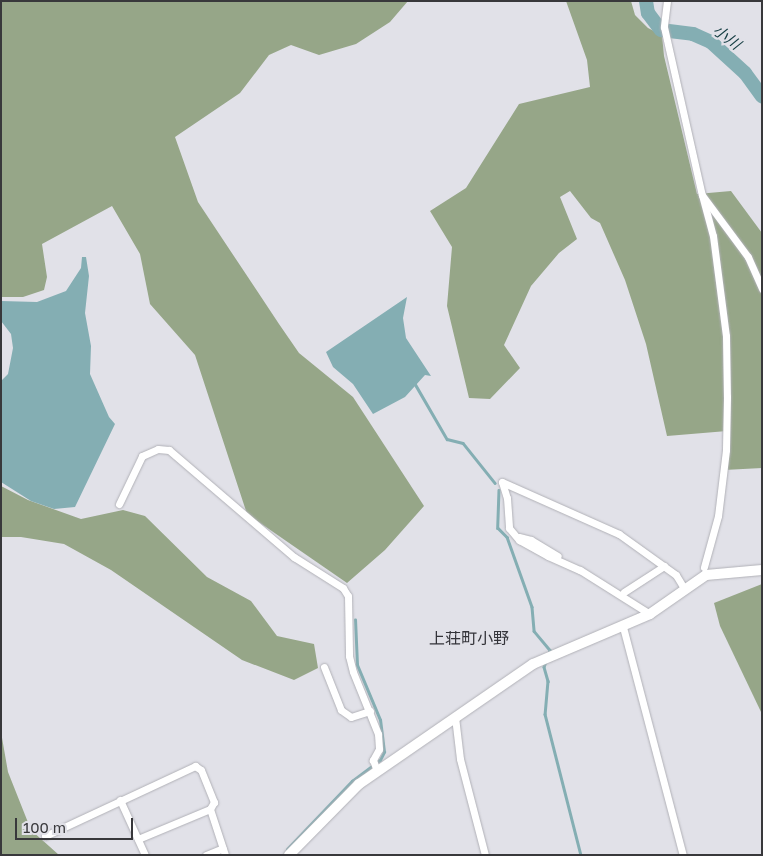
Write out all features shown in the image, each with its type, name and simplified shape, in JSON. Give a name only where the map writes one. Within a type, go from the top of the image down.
[{"type":"street","points":[[667,1],[664,27],[713,236],[726,336],[726,450],[718,516],[704,567]]},
{"type":"street","points":[[702,195],[748,257],[762,289]]},
{"type":"street","points":[[119,504],[142,456],[158,449],[169,450],[294,557],[343,588],[348,596],[353,672],[378,734],[379,748],[373,760],[377,771]]},
{"type":"street","points":[[647,611],[580,570],[548,556],[516,536],[506,517],[507,498],[502,482],[603,526],[676,575],[685,590]]},
{"type":"street","points":[[516,536],[530,540],[624,592],[638,601],[647,611]]},
{"type":"street","points":[[624,592],[664,566]]},
{"type":"street","points":[[289,855],[359,784],[533,664],[622,627],[685,590],[706,575],[762,570]]},
{"type":"street","points":[[622,627],[683,855]]},
{"type":"street","points":[[324,667],[342,710],[350,717],[370,711]]},
{"type":"street","points":[[454,717],[460,759],[485,855]]},
{"type":"street","points":[[45,836],[195,766],[201,770],[214,802],[210,809],[138,839]]},
{"type":"street","points":[[120,800],[145,855]]},
{"type":"street","points":[[206,855],[224,851],[210,809]]},
{"type":"green space","points":[[1,1],[408,1],[390,22],[356,44],[319,55],[291,45],[269,55],[240,93],[175,137],[198,202],[279,324],[299,353],[353,397],[424,506],[385,550],[347,583],[247,514],[195,355],[150,304],[140,254],[112,206],[42,244],[47,277],[44,290],[23,297],[1,297]]},
{"type":"green space","points":[[566,1],[631,1],[635,15],[648,28],[662,35],[664,56],[697,194],[731,191],[762,233],[762,468],[724,470],[727,431],[667,436],[646,344],[625,280],[600,223],[591,218],[570,191],[560,197],[577,239],[559,253],[531,286],[504,345],[520,368],[490,399],[469,398],[447,306],[452,247],[430,211],[466,188],[519,104],[590,87],[587,60]]},
{"type":"green space","points":[[1,486],[28,500],[81,519],[123,510],[145,516],[207,577],[251,601],[277,636],[314,644],[318,668],[294,680],[242,660],[111,570],[64,544],[21,537],[1,537]]},
{"type":"green space","points":[[762,584],[762,714],[720,626],[714,603]]},
{"type":"green space","points":[[1,732],[8,772],[31,830],[59,855],[1,855]]},
{"type":"water","points":[[82,257],[86,257],[89,276],[85,313],[91,346],[90,374],[109,417],[115,424],[75,507],[54,509],[31,501],[1,482],[1,381],[8,374],[13,348],[11,334],[1,321],[1,301],[37,302],[66,291],[81,268]]},
{"type":"water","points":[[407,297],[403,318],[406,338],[431,376],[425,375],[405,397],[373,414],[353,384],[333,367],[326,352]]},
{"type":"waterway","name":"小川","points":[[646,1],[648,13],[661,30],[693,34],[711,42],[745,73],[762,96]]},
{"type":"waterway","points":[[414,382],[447,439],[463,443],[495,483]]},
{"type":"waterway","points":[[499,490],[498,528],[507,537],[532,607],[534,631],[550,650],[549,654]]},
{"type":"waterway","points":[[287,849],[352,781],[380,760],[384,752],[380,720],[357,665],[355,620]]},
{"type":"waterway","points":[[546,662],[544,667],[548,681],[545,714],[581,855]]},
{"type":"district","name":"上荘町小野","points":[[469,638]]}]
